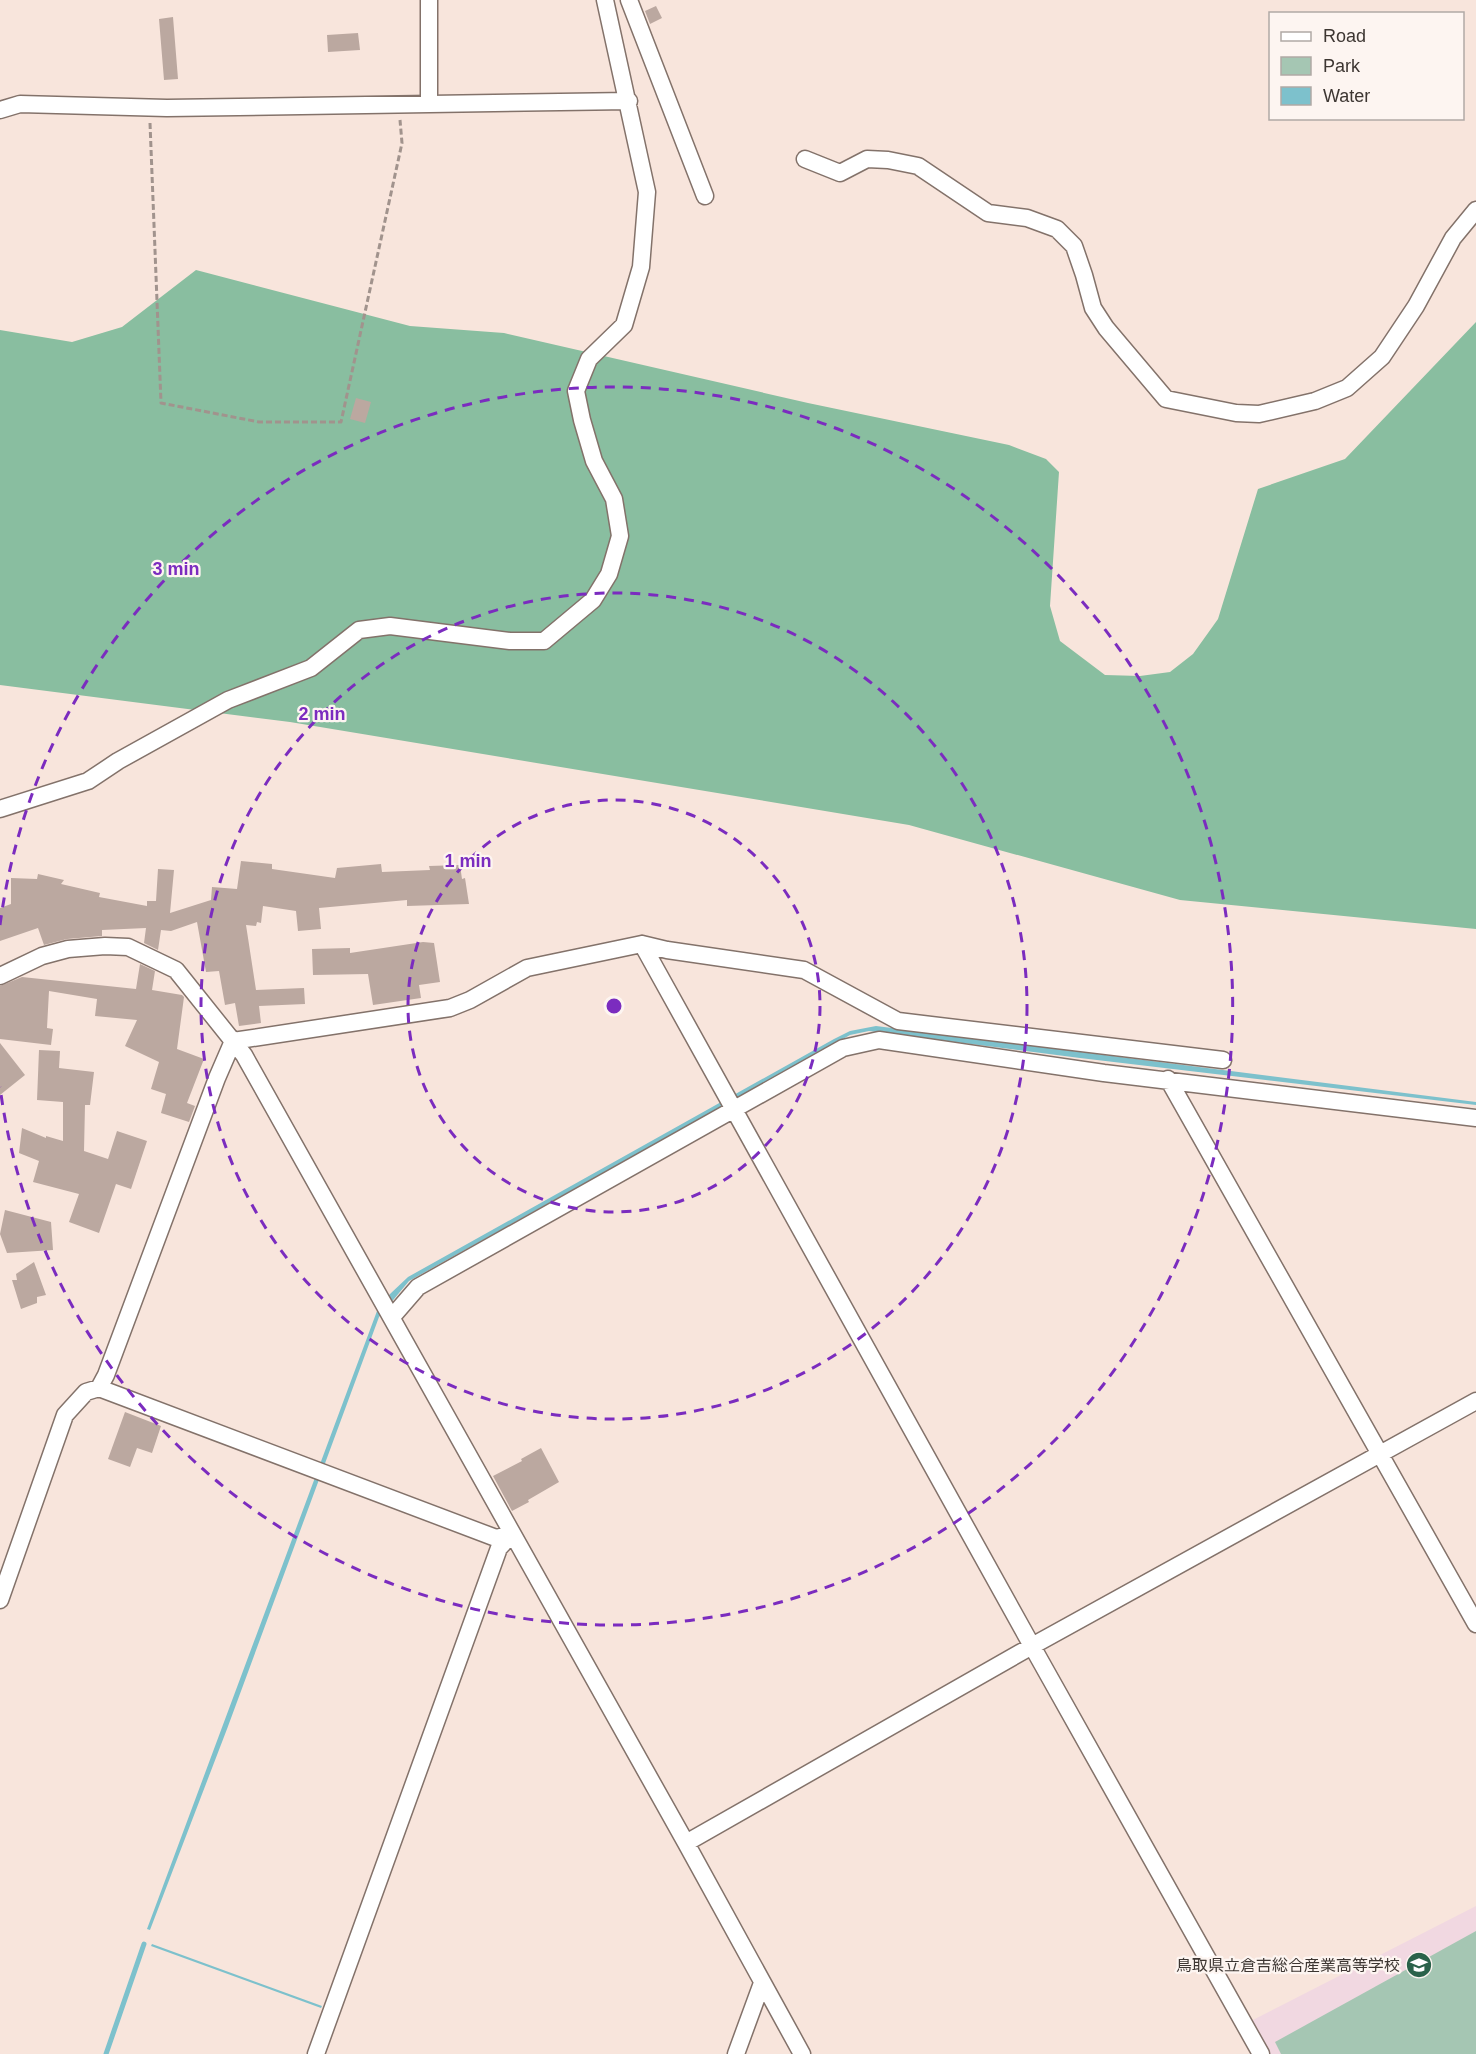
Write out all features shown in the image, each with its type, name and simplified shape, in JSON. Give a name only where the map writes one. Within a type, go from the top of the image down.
[{"type":"street","points":[[429,0],[429,103]]},
{"type":"street","points":[[0,809],[88,780],[228,700],[311,668],[358,630],[390,626],[489,639],[544,641],[593,600],[609,574],[620,536],[614,499],[594,460],[576,391],[589,358],[624,325],[641,267],[647,192],[629,101],[605,0]]},
{"type":"street","points":[[629,0],[705,196]]},
{"type":"street","points":[[0,110],[20,104],[150,107],[629,101]]},
{"type":"street","points":[[805,159],[840,174],[867,159],[888,160],[918,166],[988,213],[1027,218],[1056,229],[1074,246],[1093,308],[1106,328],[1166,399],[1236,413],[1259,414],[1315,401],[1347,388],[1382,357],[1416,306],[1453,238],[1476,210]]},
{"type":"street","points":[[642,944],[1261,2054]]},
{"type":"street","points":[[234,1041],[450,1008],[470,1000],[527,968],[642,944],[804,970],[898,1021],[1223,1060]]},
{"type":"street","points":[[0,976],[42,956],[68,949],[128,946],[176,970],[234,1041],[392,1317],[686,1843],[801,2054]]},
{"type":"street","points":[[392,1317],[418,1287],[843,1048],[879,1040],[1093,1071],[1476,1118]]},
{"type":"street","points":[[99,1388],[106,1375],[217,1078],[234,1041]]},
{"type":"street","points":[[1168,1079],[1476,1624]]},
{"type":"street","points":[[0,1600],[65,1415],[86,1392],[99,1388],[496,1538],[512,1534]]},
{"type":"street","points":[[686,1843],[1032,1646],[1476,1401]]},
{"type":"street","points":[[316,2054],[499,1548],[512,1534]]},
{"type":"street","points":[[736,2054],[762,1983]]},
{"type":"path","points":[[150,107],[161,403],[259,422],[341,422],[402,143],[398,104]]},
{"type":"shaded area","name":"鳥取県立倉吉総合産業高等学校","points":[[1476,1906],[1476,2054],[1268,2054],[1247,2023]]},
{"type":"green space","points":[[196,270],[410,326],[504,333],[808,403],[1009,445],[1046,459],[1059,472],[1050,606],[1060,641],[1105,675],[1140,676],[1170,672],[1193,654],[1218,619],[1258,489],[1345,459],[1476,322],[1476,929],[1180,900],[909,825],[290,722],[0,685],[0,330],[72,342],[122,327]]},
{"type":"green space","name":"鳥取県立倉吉総合産業高等学校","points":[[1476,1931],[1476,2054],[1281,2054],[1275,2042]]},
{"type":"water","points":[[876,1026],[1476,1102],[1476,1105],[869,1031],[850,1035],[409,1281],[379,1317],[227,1729],[150,1930],[147,1929],[377,1311],[390,1294],[408,1277],[834,1039],[850,1031]]},
{"type":"water","points":[[152,1944],[322,2006],[321,2008],[151,1946]]},
{"type":"building","points":[[656,6],[662,18],[650,24],[645,11]]},
{"type":"building","points":[[173,17],[178,79],[164,80],[159,19]]},
{"type":"building","points":[[358,33],[360,50],[328,52],[327,35]]},
{"type":"building","points":[[356,398],[371,402],[365,423],[350,419]]},
{"type":"building","points":[[241,861],[272,864],[272,869],[335,878],[337,868],[381,864],[382,872],[430,870],[429,866],[460,865],[462,879],[465,878],[469,904],[407,906],[407,900],[319,908],[321,929],[298,931],[296,911],[263,906],[261,923],[257,922],[256,926],[246,925],[256,990],[304,988],[305,1004],[259,1006],[261,1023],[239,1026],[235,1003],[225,1005],[219,971],[206,972],[197,922],[171,931],[161,930],[158,950],[144,943],[146,928],[102,930],[102,936],[67,939],[44,945],[38,928],[0,941],[0,908],[11,904],[11,878],[37,879],[38,874],[64,880],[61,884],[100,893],[99,897],[147,906],[147,901],[156,901],[158,869],[174,870],[170,913],[211,900],[212,887],[237,889]]},
{"type":"building","points":[[423,942],[434,943],[440,982],[419,985],[421,998],[373,1005],[368,974],[313,975],[312,949],[350,948],[350,953]]},
{"type":"building","points":[[140,964],[155,971],[152,990],[184,997],[177,1049],[204,1059],[187,1103],[195,1106],[189,1122],[161,1113],[166,1094],[151,1089],[159,1062],[125,1046],[137,1020],[95,1016],[97,999],[49,991],[47,1028],[53,1029],[51,1045],[0,1039],[0,986],[22,977],[136,989]]},
{"type":"building","points":[[0,1043],[25,1075],[0,1095]]},
{"type":"building","points":[[39,1050],[60,1051],[59,1068],[94,1072],[90,1105],[85,1105],[84,1151],[108,1159],[117,1131],[147,1141],[131,1189],[116,1184],[99,1233],[69,1222],[79,1194],[33,1182],[39,1161],[19,1153],[22,1128],[46,1138],[46,1136],[63,1141],[63,1102],[37,1100]]},
{"type":"building","points":[[5,1210],[51,1222],[53,1250],[7,1253],[0,1234]]},
{"type":"building","points":[[34,1262],[46,1295],[37,1297],[37,1303],[21,1309],[12,1280],[17,1280],[16,1274]]},
{"type":"building","points":[[125,1412],[161,1426],[152,1453],[137,1448],[130,1467],[108,1459]]},
{"type":"building","points":[[541,1448],[559,1482],[512,1511],[493,1476]]},
{"type":"waterway","points":[[106,2054],[144,1944]]},
{"type":"place","name":"鳥取県立倉吉総合産業高等学校","points":[[1419,1965]]}]
